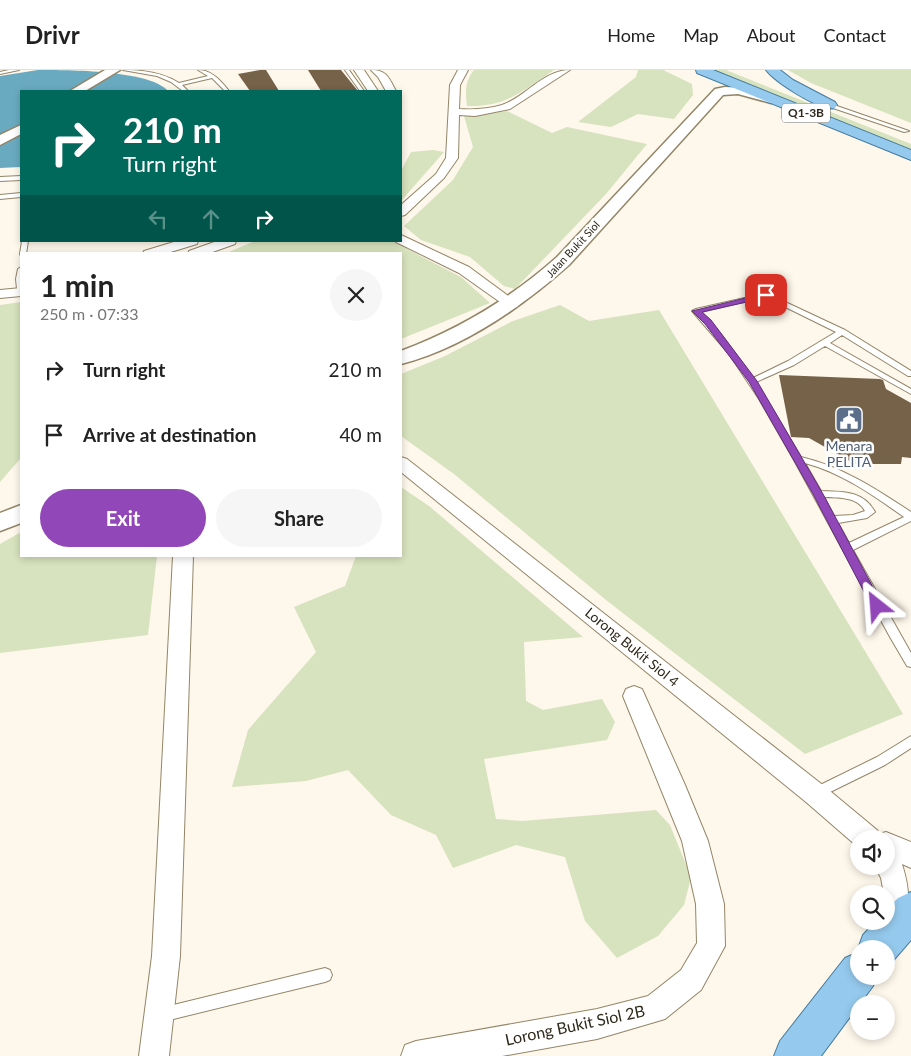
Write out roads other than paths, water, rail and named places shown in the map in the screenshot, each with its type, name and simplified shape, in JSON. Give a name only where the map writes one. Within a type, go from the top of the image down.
[{"type":"main road","points":[[738,70],[860,118],[908,134]]},
{"type":"main road","points":[[772,70],[788,83],[810,96],[860,118]]},
{"type":"main road","name":"Q1-3B","points":[[707,72],[911,155]]},
{"type":"main road","points":[[884,940],[911,911]]},
{"type":"main road","points":[[795,1056],[850,984]]},
{"type":"street","points":[[78,90],[114,70]]},
{"type":"street","points":[[89,90],[125,70]]},
{"type":"street","points":[[358,70],[368,81],[372,90]]},
{"type":"street","points":[[376,70],[382,75],[390,90]]},
{"type":"street","points":[[402,211],[440,176],[452,158],[455,85],[463,70]]},
{"type":"street","points":[[454,112],[475,112],[506,107],[565,70]]},
{"type":"street","points":[[707,72],[719,80],[712,97]]},
{"type":"street","points":[[712,97],[719,92],[731,89],[742,90],[771,99]]},
{"type":"street","name":"Jalan Bukit Siol","points":[[402,358],[437,345],[479,325],[512,304],[541,282],[563,261],[712,97]]},
{"type":"street","points":[[0,133],[20,122]]},
{"type":"street","points":[[0,141],[20,129]]},
{"type":"street","points":[[402,239],[464,270],[477,282],[512,304]]},
{"type":"street","points":[[156,252],[189,242]]},
{"type":"street","points":[[200,252],[227,242]]},
{"type":"street","points":[[0,281],[20,282]]},
{"type":"street","points":[[0,294],[20,283]]},
{"type":"street","name":"Lorong Bukit Siol 4","points":[[402,464],[860,830]]},
{"type":"street","points":[[0,523],[20,513]]},
{"type":"street","points":[[154,1056],[166,956],[183,557]]},
{"type":"street","name":"Lorong Bukit Siol 2B","points":[[416,1056],[597,1024],[654,1009],[691,980],[711,946],[710,904],[695,841],[634,696]]},
{"type":"street","points":[[895,848],[911,855]]},
{"type":"street","points":[[881,940],[898,904],[898,888],[892,875]]},
{"type":"lane","points":[[0,73],[17,70]]},
{"type":"lane","points":[[125,70],[150,71],[179,84],[185,90]]},
{"type":"lane","points":[[200,70],[213,76],[226,90]]},
{"type":"lane","points":[[347,70],[361,90]]},
{"type":"lane","points":[[179,84],[213,76]]},
{"type":"lane","points":[[832,106],[908,134]]},
{"type":"lane","points":[[0,179],[20,178]]},
{"type":"lane","points":[[0,197],[20,195]]},
{"type":"lane","points":[[911,374],[842,332],[766,295],[696,311],[708,322],[753,381],[799,459],[846,549],[911,662]]},
{"type":"lane","points":[[753,381],[791,363],[842,332]]},
{"type":"lane","points":[[826,343],[911,392]]},
{"type":"lane","points":[[799,459],[820,463],[847,475],[911,517]]},
{"type":"lane","points":[[818,494],[851,496],[866,503],[870,512],[864,516],[831,520]]},
{"type":"lane","points":[[846,549],[911,517]]},
{"type":"lane","points":[[815,794],[881,761],[911,741]]},
{"type":"lane","points":[[158,1016],[325,975]]},
{"type":"water","points":[[38,70],[88,71],[127,75],[144,79],[158,84],[167,90],[20,90],[20,167],[0,168],[0,76]]},
{"type":"place","name":"Menara PELITA","points":[[849,420]]}]
